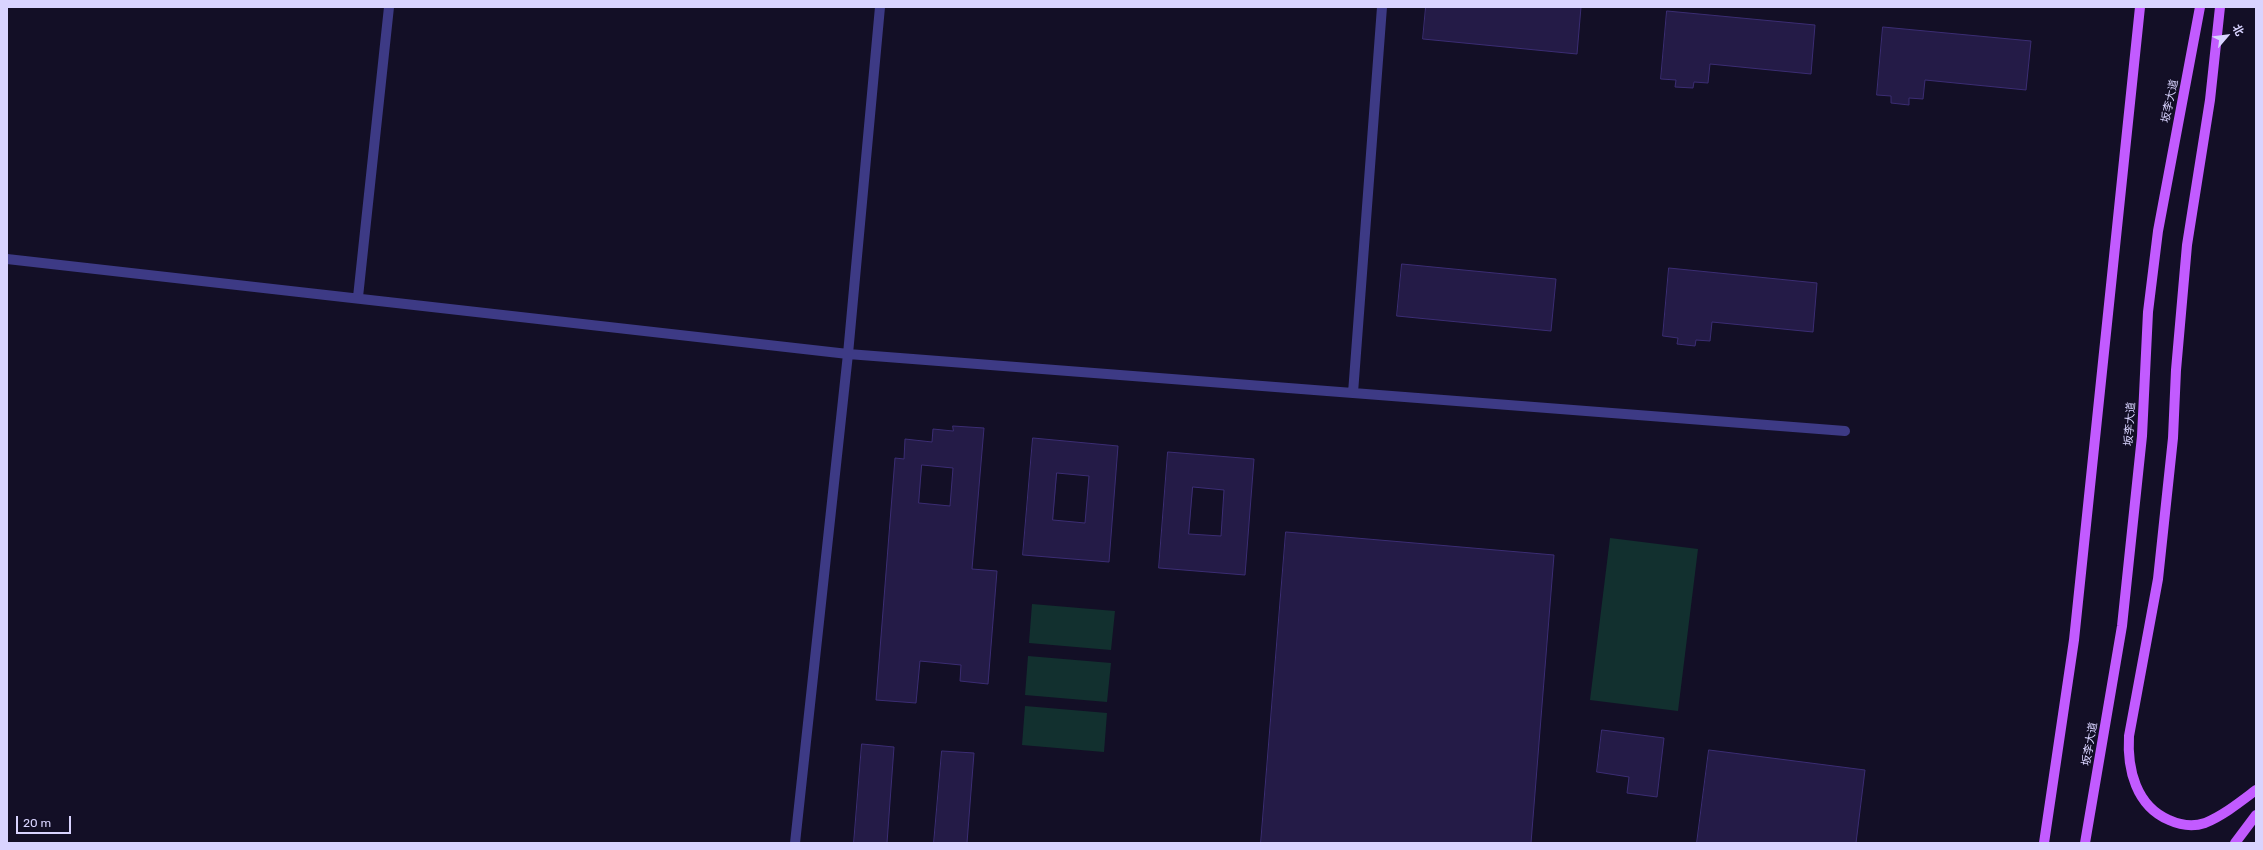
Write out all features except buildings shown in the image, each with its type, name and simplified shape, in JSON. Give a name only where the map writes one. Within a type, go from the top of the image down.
[{"type":"main road","points":[[2044,843],[2074,640],[2140,7]]},
{"type":"main road","name":"坂李大道","points":[[2085,843],[2124,610],[2142,436],[2148,312],[2158,231],[2200,7]]},
{"type":"main road","points":[[2220,7],[2210,100],[2187,246],[2176,370],[2173,438],[2158,579],[2129,736],[2128,752],[2132,772],[2145,804],[2157,815],[2173,822],[2188,826],[2204,823],[2223,814],[2256,790]]},
{"type":"main road","points":[[2235,843],[2256,816]]},
{"type":"street","points":[[358,298],[389,7]]},
{"type":"street","points":[[795,843],[848,354],[880,7]]},
{"type":"street","points":[[1353,393],[1382,7]]},
{"type":"street","points":[[7,259],[848,354],[1845,431]]},
{"type":"green space","points":[[1610,538],[1698,549],[1678,711],[1590,700]]},
{"type":"green space","points":[[1032,604],[1115,611],[1111,650],[1029,643]]},
{"type":"green space","points":[[1028,656],[1111,663],[1107,702],[1025,695]]},
{"type":"green space","points":[[1025,706],[1107,713],[1104,752],[1022,745]]}]
